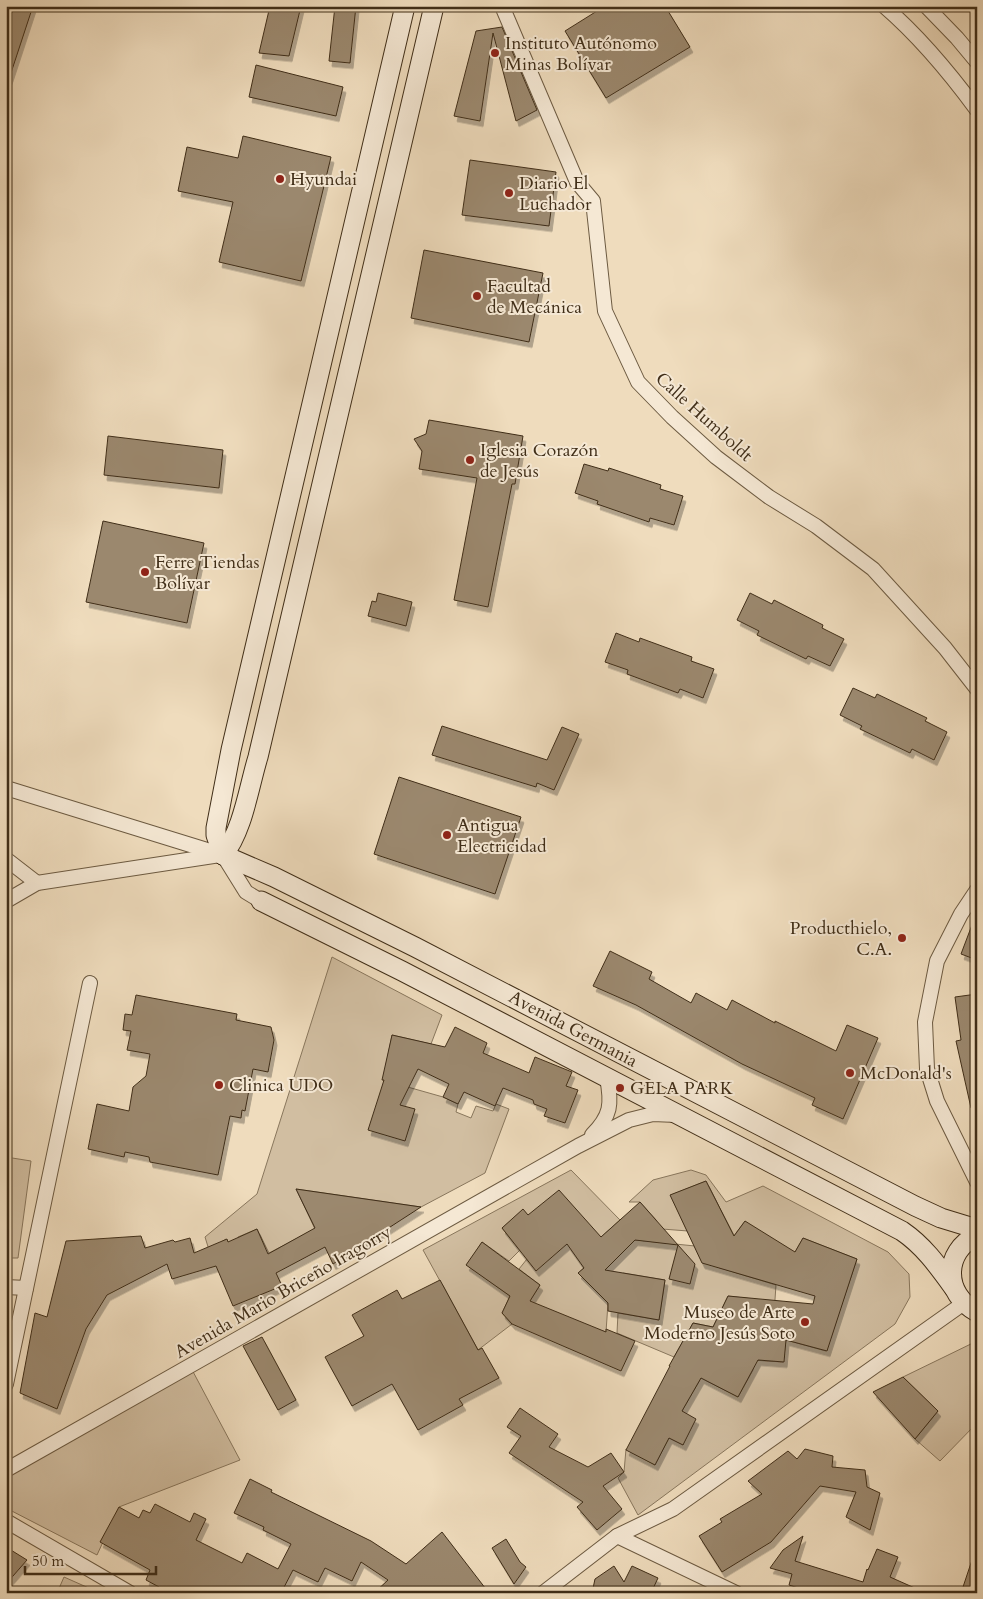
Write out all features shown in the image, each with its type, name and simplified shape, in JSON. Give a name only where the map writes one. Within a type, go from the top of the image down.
[{"type":"street","points":[[261,901],[246,892],[223,855],[216,835],[216,828],[231,750],[405,6]]},
{"type":"street","points":[[6,901],[37,883],[223,855],[230,846],[236,833],[258,756],[434,6]]},
{"type":"street","name":"Calle Humboldt","points":[[502,6],[577,182],[593,201],[605,311],[638,382],[672,418],[716,457],[769,497],[816,526],[873,569],[945,648],[977,690]]},
{"type":"street","points":[[884,6],[936,56],[977,110]]},
{"type":"street","points":[[926,6],[977,62]]},
{"type":"street","points":[[6,788],[223,855]]},
{"type":"street","name":"Avenida Germania","points":[[223,855],[274,877],[415,947],[914,1206],[941,1218],[977,1229]]},
{"type":"street","points":[[6,859],[37,883]]},
{"type":"street","points":[[977,890],[961,914],[936,961],[925,1022],[927,1068],[937,1101],[977,1182]]},
{"type":"street","name":"Avenida Germania","points":[[261,901],[402,971],[902,1231],[923,1248],[965,1301]]},
{"type":"street","points":[[6,1384],[90,983]]},
{"type":"street","name":"Avenida Mario Briceño Iragorry","points":[[578,1146],[602,1124],[609,1112],[610,1096],[606,1078]]},
{"type":"street","name":"Avenida Mario Briceño Iragorry","points":[[6,1470],[578,1146],[629,1120],[654,1114],[678,1115]]},
{"type":"street","points":[[543,1593],[617,1536],[673,1509],[965,1301],[951,1278],[952,1267],[960,1247],[968,1239],[977,1235]]},
{"type":"street","points":[[6,1287],[26,1288]]},
{"type":"street","points":[[6,1522],[130,1593]]},
{"type":"street","points":[[617,1536],[736,1593]]},
{"type":"shaded area","points":[[332,957],[442,1015],[431,1044],[392,1035],[383,1080],[443,1097],[458,1104],[456,1112],[471,1118],[476,1106],[493,1111],[496,1104],[509,1109],[485,1173],[421,1207],[296,1189],[315,1229],[269,1253],[257,1229],[238,1237],[241,1244],[231,1249],[226,1239],[209,1250],[205,1237],[257,1194]]},
{"type":"shaded area","points":[[6,1157],[31,1161],[18,1258],[6,1258]]},
{"type":"shaded area","points":[[571,1170],[620,1220],[601,1237],[547,1237],[523,1210],[502,1228],[520,1250],[509,1261],[482,1242],[467,1265],[510,1296],[502,1313],[512,1324],[478,1350],[423,1250]]},
{"type":"shaded area","points":[[691,1170],[706,1175],[726,1202],[763,1186],[888,1252],[909,1274],[910,1297],[895,1324],[638,1515],[618,1478],[624,1472],[626,1449],[655,1465],[669,1438],[683,1445],[682,1411],[701,1378],[738,1397],[753,1370],[752,1360],[783,1362],[786,1340],[826,1351],[857,1259],[803,1238],[786,1268],[745,1221],[727,1245],[717,1267],[776,1285],[773,1328],[753,1299],[728,1296],[713,1327],[693,1323],[674,1357],[617,1333],[618,1313],[659,1320],[665,1280],[623,1273],[620,1297],[598,1276],[635,1240],[695,1246],[696,1250],[733,1234],[706,1181],[671,1195],[688,1231],[649,1228],[657,1221],[640,1202],[629,1202],[653,1180]]},
{"type":"shaded area","points":[[563,1239],[586,1266],[578,1273],[608,1303],[606,1332],[526,1307],[540,1285],[519,1269],[527,1259]]},
{"type":"shaded area","points":[[977,1341],[977,1423],[940,1461],[915,1439],[938,1411],[903,1377]]},
{"type":"shaded area","points":[[190,1366],[240,1460],[119,1507],[97,1555],[6,1508],[6,1474]]},
{"type":"shaded area","points":[[64,1577],[100,1593],[57,1593]]},
{"type":"building","points":[[6,6],[33,6],[9,79],[6,79]]},
{"type":"building","points":[[270,6],[301,6],[289,56],[259,53]]},
{"type":"building","points":[[335,6],[356,6],[350,63],[329,61]]},
{"type":"building","points":[[605,6],[665,6],[690,47],[606,98],[565,31]]},
{"type":"building","name":"Instituto Autónomo Minas Bolívar","points":[[502,27],[537,110],[516,121],[493,33],[480,121],[454,116],[476,31]]},
{"type":"building","points":[[256,65],[343,87],[336,116],[249,97]]},
{"type":"building","points":[[243,136],[331,157],[301,281],[219,262],[233,202],[178,191],[187,147],[238,158]]},
{"type":"building","name":"Diario El Luchador","points":[[470,160],[556,172],[549,226],[462,215]]},
{"type":"building","name":"Facultad de Mecánica","points":[[424,250],[543,273],[529,342],[411,318]]},
{"type":"building","points":[[429,420],[523,436],[515,484],[512,484],[488,607],[454,600],[477,478],[419,469],[422,451],[414,439],[426,434]]},
{"type":"building","points":[[108,436],[223,450],[219,488],[104,475]]},
{"type":"building","points":[[584,464],[608,471],[609,468],[661,485],[660,489],[683,496],[674,525],[650,518],[649,522],[597,504],[598,501],[575,493]]},
{"type":"building","name":"Ferre Tiendas Bolívar","points":[[103,521],[204,543],[187,623],[86,602]]},
{"type":"building","points":[[378,593],[412,602],[406,626],[368,616],[372,601],[376,602]]},
{"type":"building","points":[[750,593],[772,604],[774,600],[823,625],[822,628],[844,639],[830,666],[808,656],[806,659],[757,635],[759,631],[737,620]]},
{"type":"building","points":[[616,633],[639,642],[640,638],[692,657],[691,661],[714,669],[703,698],[680,689],[678,693],[627,674],[628,670],[605,662]]},
{"type":"building","points":[[853,688],[875,698],[877,694],[927,718],[925,721],[947,732],[934,760],[912,749],[910,753],[860,729],[862,726],[840,715]]},
{"type":"building","points":[[442,726],[547,760],[562,727],[579,734],[554,790],[537,783],[536,787],[432,755]]},
{"type":"building","name":"Antigua Electricidad","points":[[399,777],[521,817],[495,894],[374,854]]},
{"type":"building","points":[[975,917],[977,918],[977,960],[961,954]]},
{"type":"building","points":[[610,951],[652,972],[649,979],[691,1003],[696,993],[727,1010],[732,1000],[775,1023],[775,1021],[836,1051],[847,1025],[878,1038],[843,1119],[812,1105],[815,1098],[742,1064],[636,1005],[593,986]]},
{"type":"building","points":[[977,994],[977,1107],[971,1108],[956,1041],[961,1040],[955,997]]},
{"type":"building","name":"Clinica UDO","points":[[136,995],[237,1014],[236,1020],[271,1027],[274,1040],[268,1072],[253,1069],[245,1111],[242,1110],[241,1118],[230,1116],[218,1175],[150,1162],[149,1157],[125,1152],[124,1157],[88,1149],[97,1104],[129,1111],[133,1087],[146,1076],[150,1054],[127,1050],[131,1031],[123,1030],[125,1014],[132,1015]]},
{"type":"building","points":[[455,1027],[487,1043],[483,1053],[529,1073],[535,1057],[572,1072],[566,1086],[578,1090],[565,1123],[544,1116],[547,1109],[534,1104],[533,1100],[503,1088],[495,1106],[464,1092],[458,1104],[443,1097],[449,1084],[418,1069],[400,1105],[415,1109],[405,1141],[368,1130],[384,1080],[382,1080],[392,1035],[445,1047]]},
{"type":"building","points":[[706,1181],[734,1236],[745,1221],[795,1252],[803,1238],[857,1259],[827,1351],[786,1340],[784,1362],[758,1360],[738,1397],[701,1378],[682,1411],[696,1419],[683,1445],[669,1438],[655,1465],[626,1450],[693,1323],[713,1327],[728,1296],[813,1304],[815,1296],[702,1263],[670,1195]]},
{"type":"building","points":[[296,1189],[421,1207],[333,1264],[325,1247],[276,1273],[282,1286],[233,1306],[216,1266],[172,1279],[167,1264],[107,1295],[86,1329],[57,1409],[20,1393],[35,1313],[47,1317],[66,1241],[141,1236],[145,1248],[173,1240],[175,1242],[190,1238],[194,1253],[227,1239],[228,1242],[257,1229],[268,1254],[315,1228]]},
{"type":"building","points":[[559,1190],[601,1237],[640,1202],[678,1245],[635,1240],[605,1270],[665,1280],[659,1320],[608,1311],[608,1303],[578,1273],[584,1268],[567,1244],[536,1271],[502,1228],[523,1209],[528,1215]]},
{"type":"building","points":[[482,1242],[540,1285],[530,1301],[606,1332],[606,1329],[635,1341],[621,1371],[512,1324],[502,1313],[510,1296],[466,1265]]},
{"type":"building","name":"Museo de Arte Moderno Jesús Soto","points":[[678,1245],[695,1264],[690,1284],[669,1279]]},
{"type":"building","points":[[440,1280],[478,1350],[482,1348],[499,1378],[459,1399],[463,1405],[418,1430],[392,1384],[352,1406],[325,1357],[364,1336],[352,1315],[397,1290],[402,1299]]},
{"type":"building","points":[[262,1337],[296,1400],[278,1410],[243,1346]]},
{"type":"building","points":[[903,1377],[938,1411],[915,1439],[873,1392]]},
{"type":"building","points":[[520,1408],[558,1434],[549,1447],[588,1467],[611,1453],[624,1472],[603,1486],[622,1509],[597,1530],[577,1507],[583,1502],[509,1453],[521,1436],[507,1427]]},
{"type":"building","points":[[805,1449],[833,1456],[832,1467],[865,1470],[867,1487],[880,1493],[870,1530],[846,1517],[856,1492],[820,1486],[771,1542],[722,1572],[699,1536],[722,1522],[720,1519],[762,1494],[748,1481],[788,1451],[797,1459]]},
{"type":"building","points":[[250,1479],[272,1490],[271,1492],[371,1541],[406,1564],[442,1532],[489,1593],[374,1593],[388,1580],[361,1562],[352,1581],[325,1568],[318,1582],[293,1570],[281,1593],[156,1593],[159,1587],[146,1580],[150,1570],[100,1542],[119,1507],[139,1518],[143,1510],[150,1513],[155,1504],[190,1522],[194,1513],[206,1519],[196,1540],[242,1563],[247,1553],[278,1569],[291,1544],[263,1530],[264,1527],[234,1513]]},
{"type":"building","points":[[803,1536],[795,1561],[863,1582],[877,1549],[898,1557],[890,1577],[926,1593],[814,1593],[789,1585],[792,1574],[770,1568],[783,1550]]},
{"type":"building","points":[[506,1539],[520,1562],[526,1567],[514,1584],[492,1548]]},
{"type":"building","points":[[6,1547],[27,1560],[6,1584]]},
{"type":"building","points":[[974,1554],[977,1554],[977,1593],[961,1593]]},
{"type":"building","points":[[614,1566],[624,1582],[632,1566],[658,1578],[651,1593],[592,1593],[595,1579]]},
{"type":"place","name":"Instituto Autónomo Minas Bolívar","points":[[495,53]]},
{"type":"place","name":"Hyundai","points":[[280,179]]},
{"type":"place","name":"Diario El Luchador","points":[[509,193]]},
{"type":"place","name":"Facultad de Mecánica","points":[[477,296]]},
{"type":"place","name":"Iglesia Corazón de Jesús","points":[[470,460]]},
{"type":"place","name":"Ferre Tiendas Bolívar","points":[[145,572]]},
{"type":"place","name":"Antigua Electricidad","points":[[447,835]]},
{"type":"place","name":"Producthielo, C.A.","points":[[902,938]]},
{"type":"place","name":"McDonald's","points":[[850,1073]]},
{"type":"place","name":"Clinica UDO","points":[[219,1085]]},
{"type":"place","name":"GELA PARK","points":[[620,1088]]},
{"type":"place","name":"Museo de Arte Moderno Jesús Soto","points":[[805,1322]]}]
